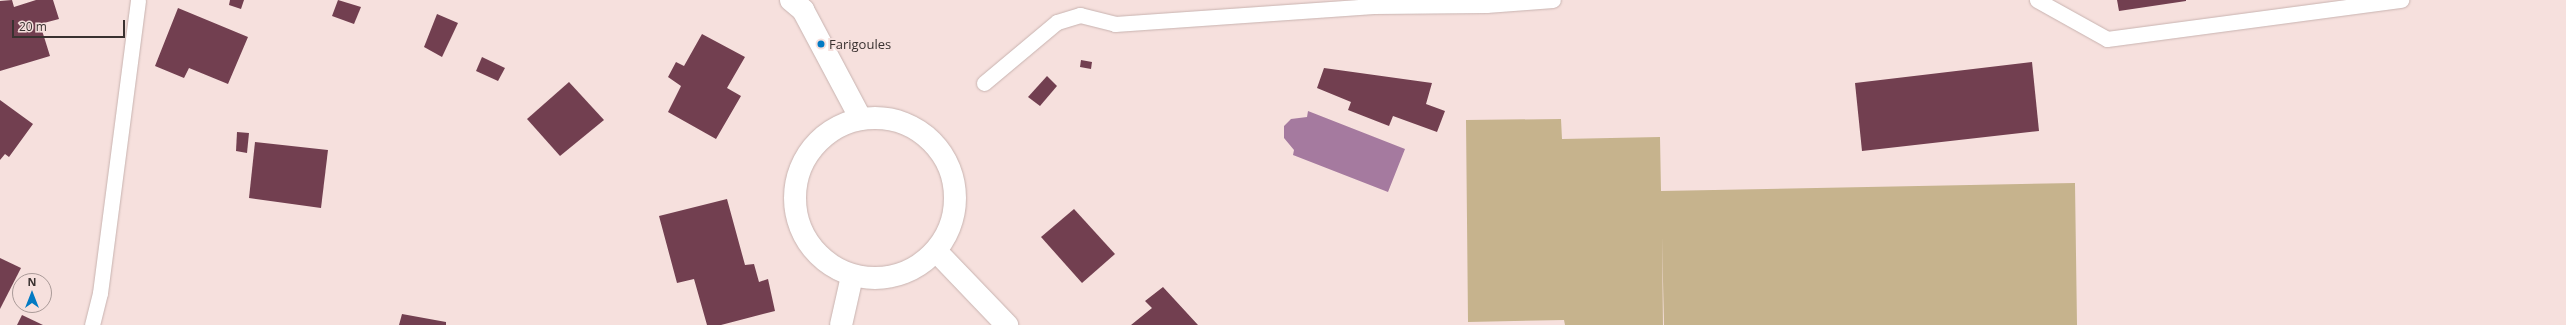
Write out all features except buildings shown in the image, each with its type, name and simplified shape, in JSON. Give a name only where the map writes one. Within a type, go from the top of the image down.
[{"type":"street","points":[[791,0],[803,10],[861,119]]},
{"type":"street","points":[[861,119],[899,121],[925,134],[951,167],[955,204],[951,225],[936,251],[916,268],[898,275],[879,279],[852,276],[827,263],[810,246],[800,231],[794,195],[800,166],[820,139],[844,124],[861,119]]},
{"type":"street","points":[[936,251],[1007,325]]},
{"type":"street","points":[[841,325],[852,276]]},
{"type":"lane","points":[[92,325],[100,294],[138,0]]},
{"type":"lane","points":[[984,83],[1058,22],[1080,15],[1115,24],[1373,6],[1486,5],[1553,0]]},
{"type":"lane","points":[[2037,0],[2107,39],[2401,0]]},
{"type":"shaded area","points":[[1308,111],[1405,149],[1388,192],[1293,155],[1294,150],[1284,138],[1284,126],[1291,119],[1307,117]]},
{"type":"shaded area","points":[[1561,119],[1562,139],[1660,137],[1661,191],[2075,183],[2077,325],[1664,325],[1662,237],[1663,325],[1565,325],[1564,320],[1468,322],[1466,120]]},
{"type":"place","name":"Farigoules","points":[[821,44]]}]
